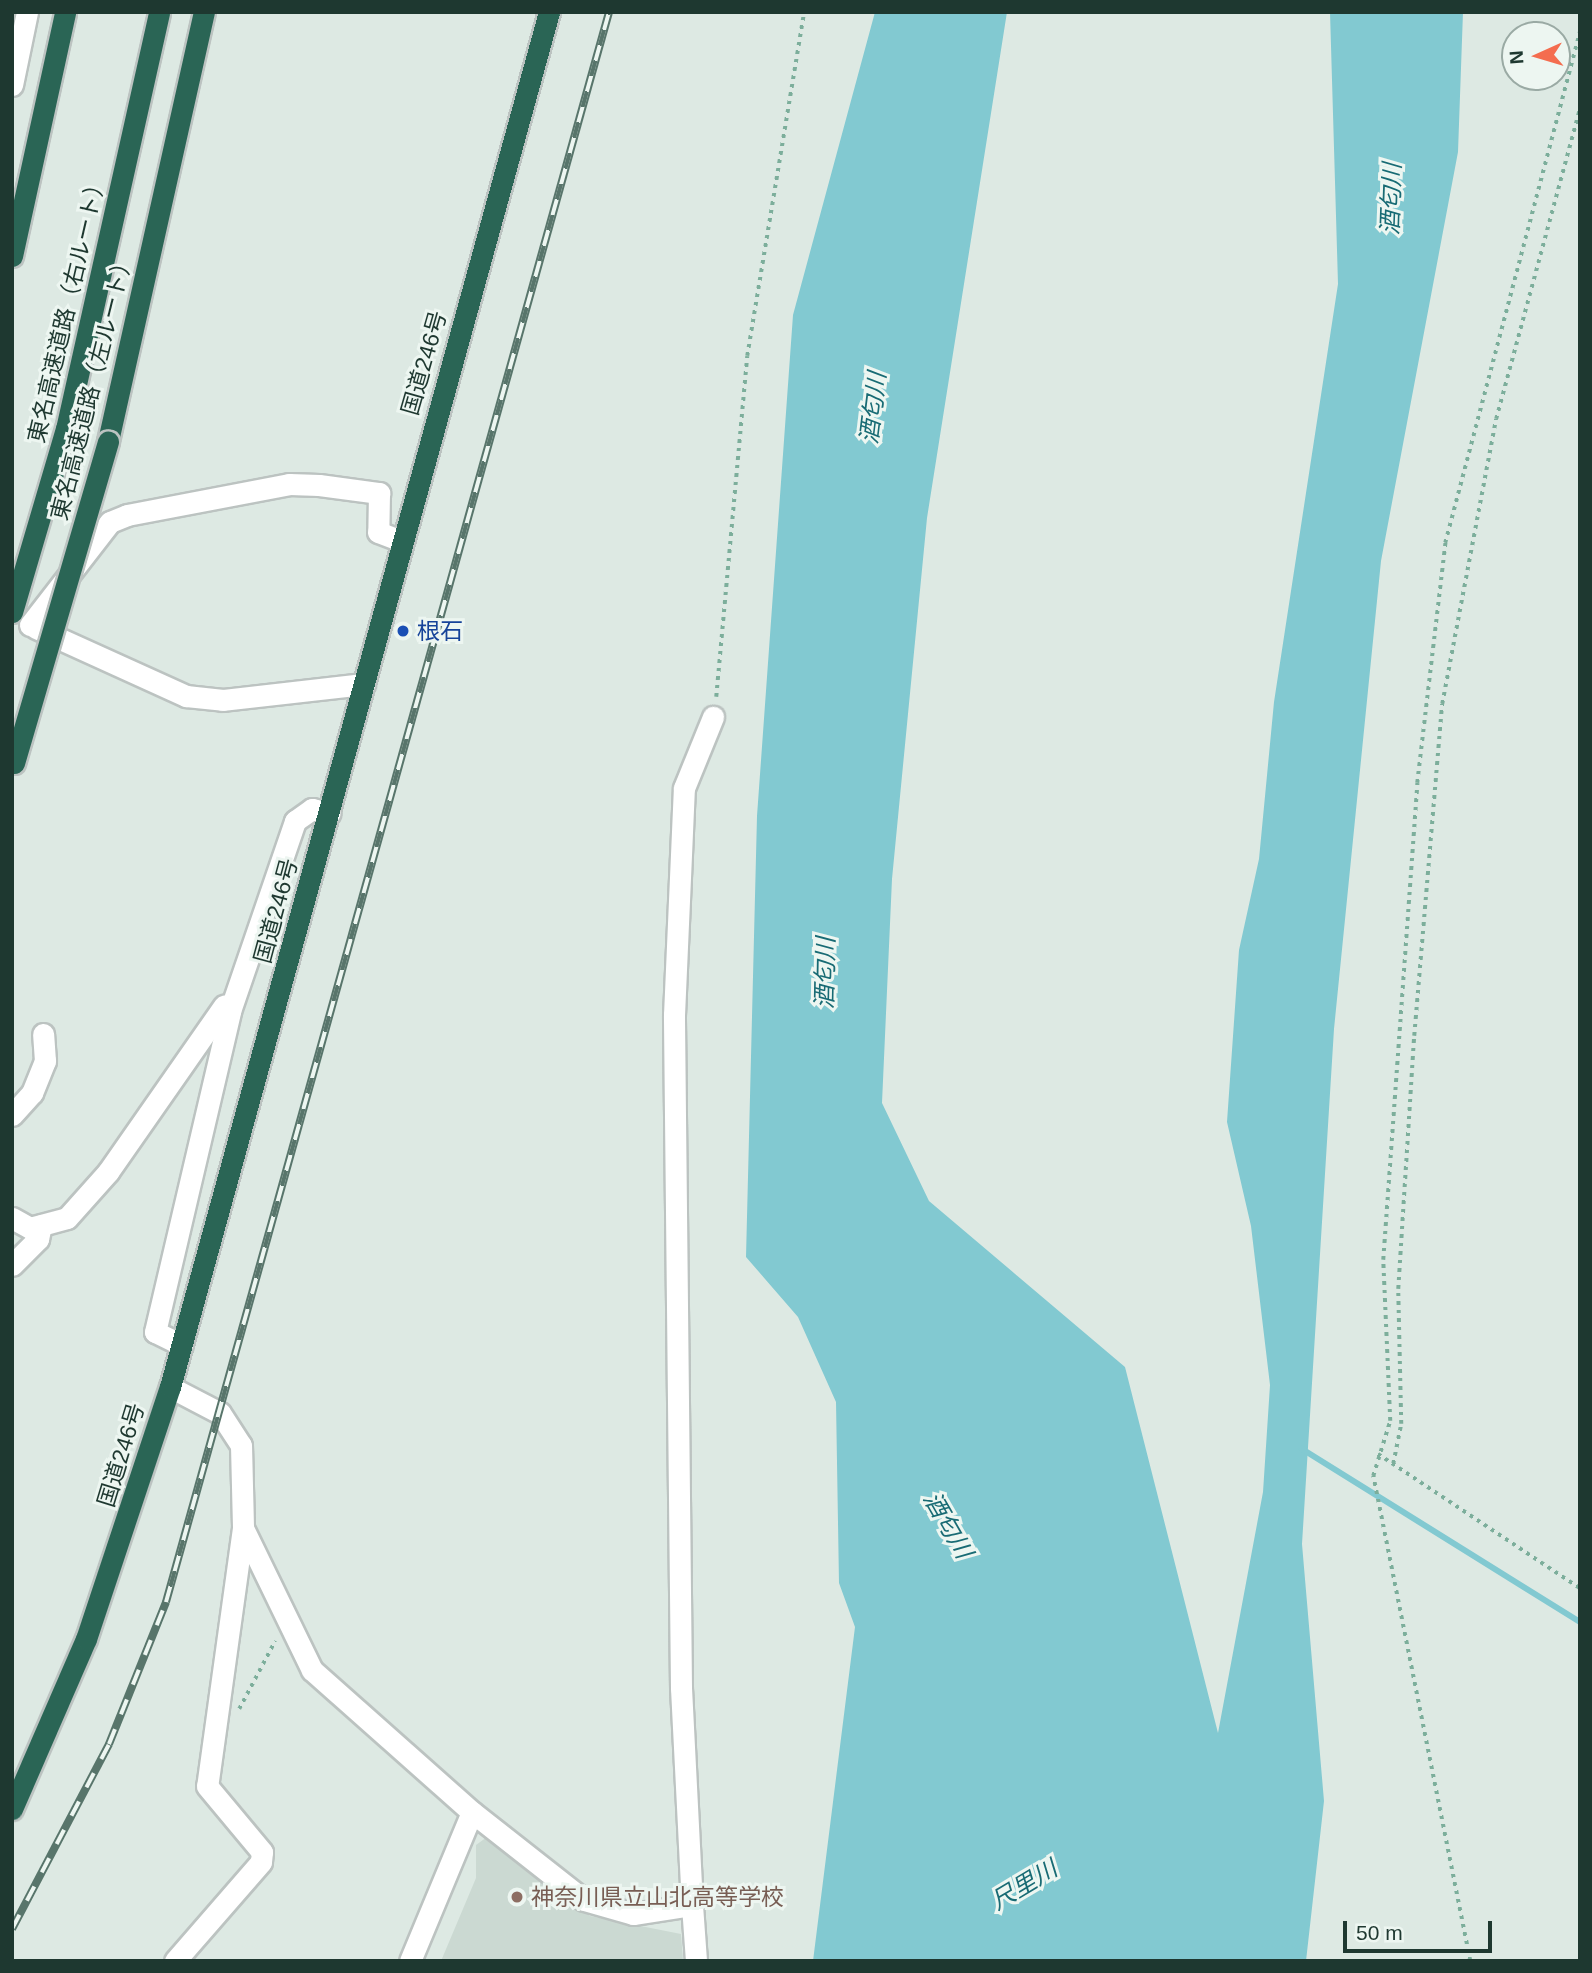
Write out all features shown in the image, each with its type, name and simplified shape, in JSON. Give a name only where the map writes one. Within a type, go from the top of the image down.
[{"type":"highway","points":[[12,256],[65,12]]},
{"type":"highway","name":"東名高速道路（右ルート）","points":[[18,618],[66,429],[159,12]]},
{"type":"highway","name":"東名高速道路（左ルート）","points":[[13,765],[108,441],[204,12]]},
{"type":"highway","name":"国道246号","points":[[12,1809],[86,1639],[170,1387],[549,12]]},
{"type":"street","points":[[12,85],[27,12]]},
{"type":"street","points":[[364,684],[223,700],[186,696],[18,618],[110,522],[127,515],[289,484],[319,485],[379,493],[378,532],[402,541]]},
{"type":"street","points":[[696,1961],[681,1688],[674,1015],[684,788],[713,717]]},
{"type":"street","points":[[182,1345],[155,1332],[232,1003],[295,821],[312,809],[330,813]]},
{"type":"street","points":[[12,1218],[30,1228],[67,1217],[108,1172],[223,1007],[232,1003]]},
{"type":"street","points":[[12,1115],[32,1093],[45,1061],[43,1034]]},
{"type":"street","points":[[12,1265],[38,1239],[41,1225]]},
{"type":"street","points":[[170,1387],[220,1413],[238,1434],[243,1528],[207,1786],[255,1837],[261,1862],[175,1961]]},
{"type":"street","points":[[243,1528],[313,1670],[472,1812],[584,1900],[633,1914],[692,1905]]},
{"type":"street","points":[[410,1961],[472,1812]]},
{"type":"path","points":[[713,717],[747,356],[804,12]]},
{"type":"path","points":[[1470,1961],[1373,1476],[1390,1421],[1383,1260],[1433,623],[1445,542],[1510,281],[1580,32]]},
{"type":"path","points":[[1393,1464],[1401,1424],[1398,1289],[1414,1036],[1446,679],[1496,419],[1580,107]]},
{"type":"path","points":[[1378,1454],[1580,1588]]},
{"type":"path","points":[[238,1712],[288,1616]]},
{"type":"shaded area","name":"神奈川県立山北高等学校","points":[[487,1837],[590,1916],[681,1934],[683,1961],[441,1961],[476,1878],[476,1845]]},
{"type":"water","points":[[875,12],[1007,12],[927,518],[892,879],[882,1103],[929,1201],[1125,1367],[1218,1733],[1263,1492],[1270,1385],[1251,1226],[1227,1122],[1239,950],[1259,859],[1274,702],[1338,284],[1330,12],[1463,12],[1458,152],[1381,561],[1334,1029],[1302,1544],[1324,1801],[1306,1961],[813,1961],[855,1627],[839,1583],[836,1402],[798,1317],[746,1257],[757,816],[793,315]]},
{"type":"waterway","points":[[1302,1449],[1580,1622]]},
{"type":"railway","points":[[12,1929],[109,1744],[166,1602],[609,12]]},
{"type":"place","name":"根石","points":[[403,631]]},
{"type":"place","name":"神奈川県立山北高等学校","points":[[517,1897]]},
{"type":"water label","name":"酒匂川","points":[[1391,199]]},
{"type":"water label","name":"酒匂川","points":[[873,408]]},
{"type":"water label","name":"酒匂川","points":[[825,973]]},
{"type":"water label","name":"酒匂川","points":[[948,1525]]},
{"type":"water label","name":"尺里川","points":[[1024,1885]]}]
